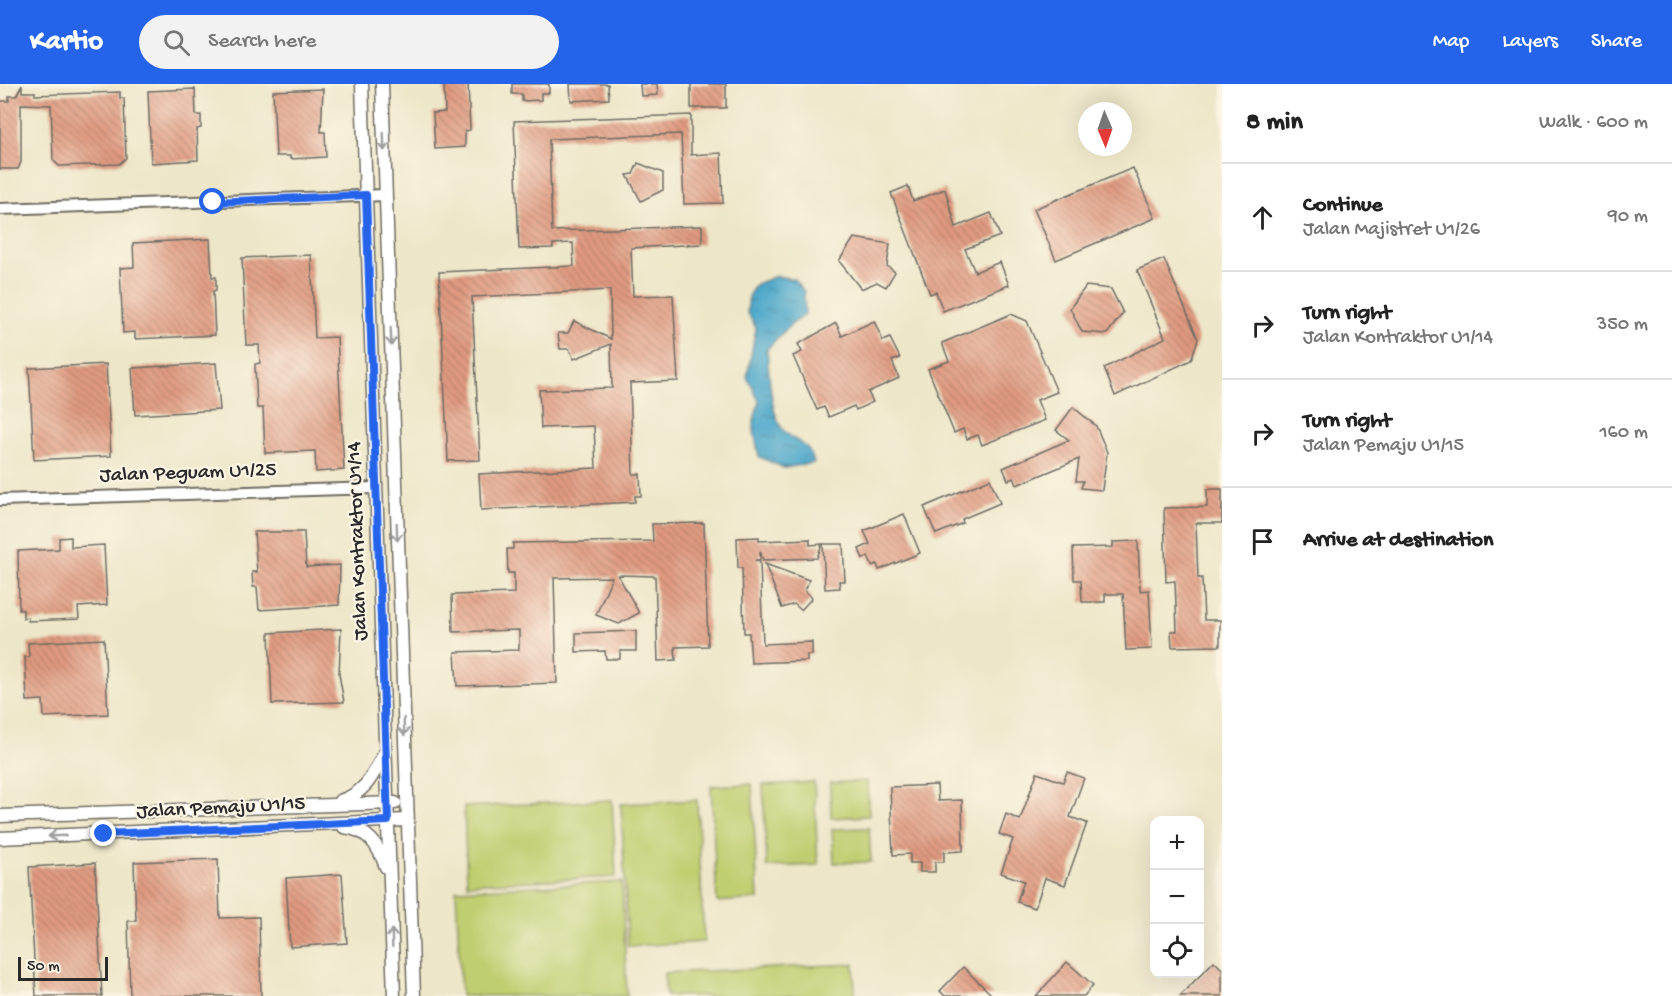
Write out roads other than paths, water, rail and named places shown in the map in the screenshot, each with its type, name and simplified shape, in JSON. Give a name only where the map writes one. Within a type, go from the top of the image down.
[{"type":"street","name":"Jalan Kontraktor U1/14","points":[[362,84],[394,996]]},
{"type":"street","name":"Jalan Kontraktor U1/14","points":[[382,84],[414,996]]},
{"type":"street","points":[[0,209],[386,195]]},
{"type":"street","name":"Jalan Peguam U1/25","points":[[0,500],[376,488]]},
{"type":"street","points":[[324,805],[353,797],[368,785],[386,749]]},
{"type":"street","name":"Jalan Pemaju U1/15","points":[[0,816],[406,802]]},
{"type":"street","name":"Jalan Pemaju U1/15","points":[[0,838],[407,820]]},
{"type":"street","points":[[325,824],[354,828],[368,835],[378,846],[390,877]]},
{"type":"water","points":[[776,276],[794,279],[804,291],[805,314],[786,329],[767,349],[773,404],[779,424],[789,436],[805,446],[814,463],[784,468],[759,457],[753,425],[759,401],[747,377],[756,328],[747,312],[749,295],[756,284]]}]
